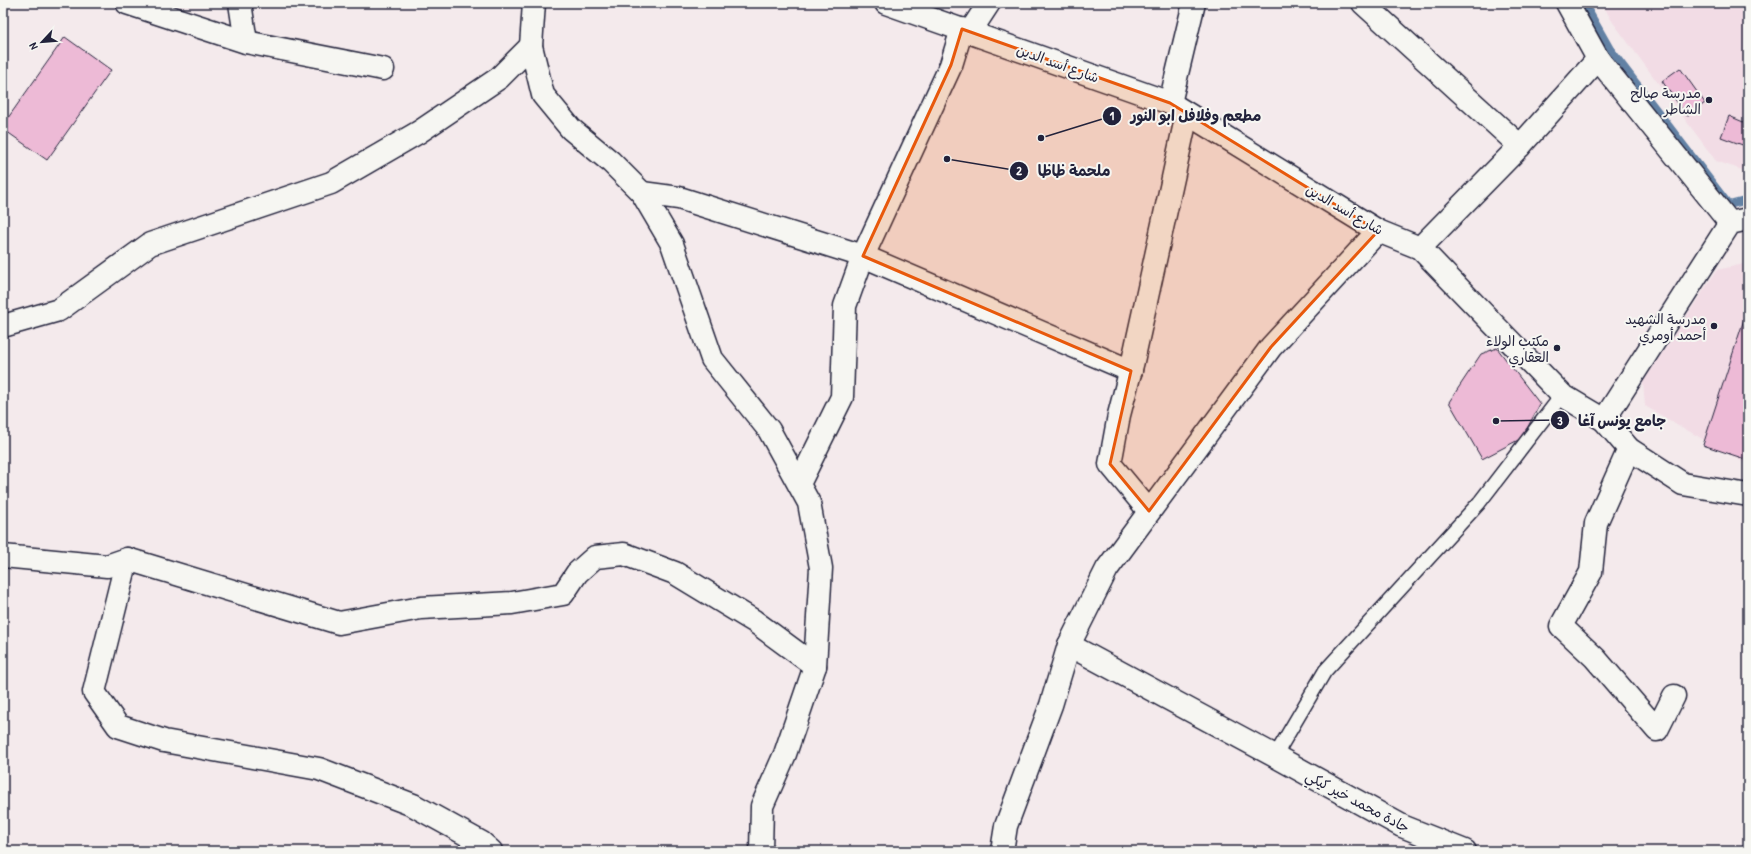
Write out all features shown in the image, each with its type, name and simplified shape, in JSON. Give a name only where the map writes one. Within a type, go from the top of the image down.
[{"type":"street","points":[[127,3],[246,42],[383,69]]},
{"type":"street","points":[[240,3],[246,42]]},
{"type":"street","points":[[534,3],[531,46],[543,95],[571,129],[611,162],[642,193],[672,244],[712,359],[769,430],[808,503],[821,568],[815,666],[785,754],[762,806],[760,851]]},
{"type":"street","name":"شارع أسد الدين","points":[[886,3],[966,30],[1178,108],[1378,231],[1420,248],[1562,395],[1604,420],[1629,449],[1683,484],[1748,495]]},
{"type":"street","points":[[799,484],[842,397],[845,306],[863,256],[966,30],[989,3]]},
{"type":"street","points":[[1149,511],[1110,464],[1119,415],[1130,371],[1178,108],[1194,3]]},
{"type":"street","points":[[1363,3],[1520,146]]},
{"type":"street","points":[[1567,3],[1598,59],[1739,221],[1604,420]]},
{"type":"street","points":[[3,326],[59,310],[150,244],[331,183],[419,132],[499,78],[531,46]]},
{"type":"street","points":[[1420,248],[1520,146],[1598,59]]},
{"type":"street","points":[[642,193],[679,198],[863,256],[1130,371]]},
{"type":"street","points":[[1002,851],[1006,826],[1051,705],[1069,645],[1107,568],[1271,346],[1378,231]]},
{"type":"street","points":[[1629,449],[1596,523],[1591,572],[1561,626],[1596,658],[1657,730],[1674,696]]},
{"type":"street","points":[[3,556],[107,566],[127,559],[339,623],[421,608],[512,603],[563,594],[577,573],[595,557],[624,554],[675,573],[754,621],[815,666]]},
{"type":"street","points":[[127,559],[94,692],[118,726],[164,740],[319,769],[413,805],[482,843],[491,851]]},
{"type":"street","name":"جادة محمد خير كيكي","points":[[1069,645],[1402,826],[1464,851]]},
{"type":"lane","points":[[1275,756],[1325,671],[1479,503],[1562,395]]},
{"type":"highlighted area","points":[[962,29],[1170,103],[1378,231],[1271,347],[1149,511],[1110,464],[1131,371],[863,256],[951,65]]},
{"type":"shaded area","name":"مدرسة صالح الشاطر","points":[[1602,3],[1748,3],[1748,172],[1716,161],[1612,21]]},
{"type":"shaded area","name":"مدرسة الشهيد أحمد أومري","points":[[1748,263],[1748,465],[1645,406],[1643,382],[1717,270]]},
{"type":"building","points":[[65,37],[111,70],[47,160],[3,129],[3,125]]},
{"type":"building","points":[[1680,68],[1705,103],[1687,116],[1662,81]]},
{"type":"building","points":[[1729,116],[1748,124],[1748,147],[1721,137]]},
{"type":"building","points":[[1748,307],[1748,460],[1703,445]]},
{"type":"building","points":[[1497,348],[1540,404],[1522,438],[1482,459],[1449,402],[1481,354]]},
{"type":"waterway","points":[[1584,3],[1610,49],[1729,205],[1748,200]]},
{"type":"place","name":"مدرسة صالح الشاطر","points":[[1709,100]]},
{"type":"place","name":"مطعم وفلافل ابو النور","points":[[1041,138]]},
{"type":"place","name":"ملحمة ظاظا","points":[[947,159]]},
{"type":"place","name":"مدرسة الشهيد أحمد أومري","points":[[1714,326]]},
{"type":"place","name":"مكتب الولاء العقاري","points":[[1557,348]]},
{"type":"place","name":"جامع يونس آغا","points":[[1496,421]]}]
